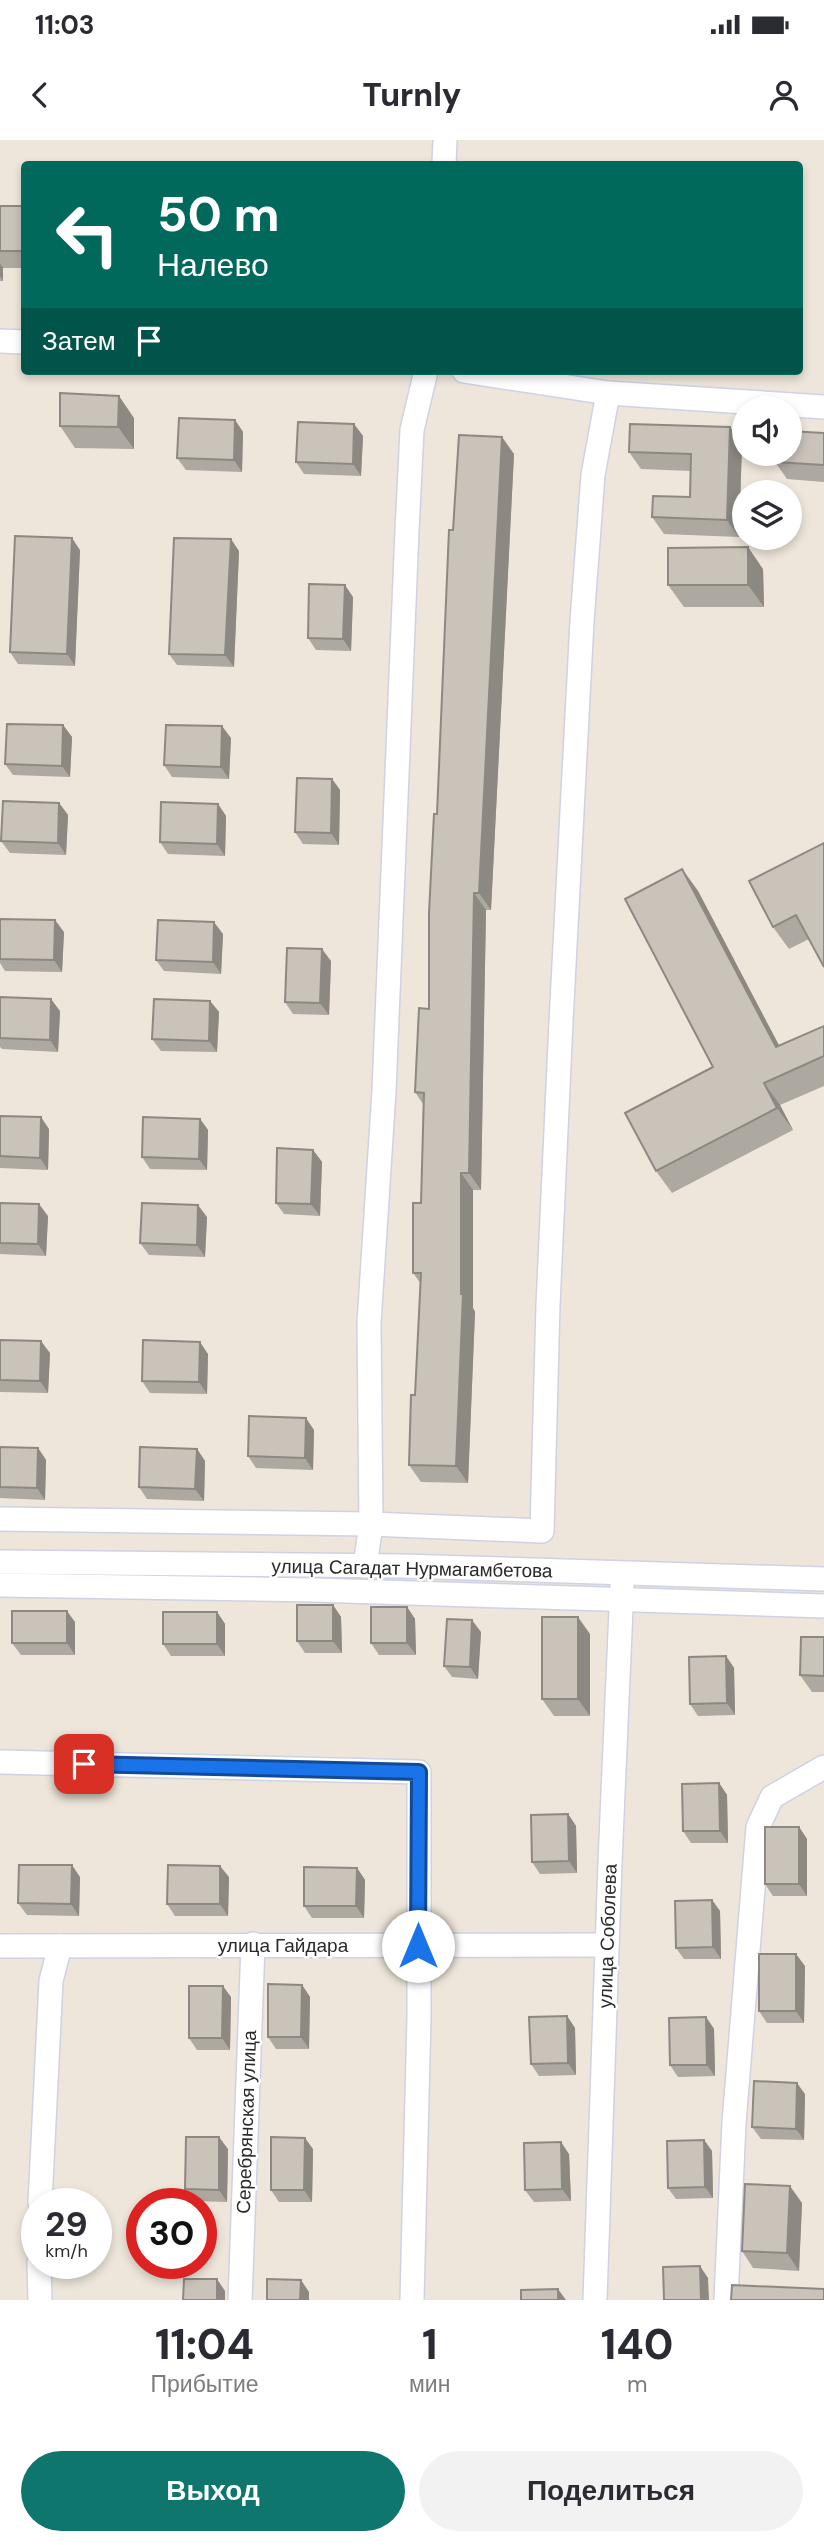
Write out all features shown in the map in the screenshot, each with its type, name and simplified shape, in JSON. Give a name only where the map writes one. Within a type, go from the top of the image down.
[{"type":"street","points":[[444,161],[445,140]]},
{"type":"street","points":[[0,341],[21,342]]},
{"type":"street","points":[[365,1566],[371,1524],[369,1323],[384,1091],[412,430],[425,375]]},
{"type":"street","points":[[490,375],[608,393],[824,407]]},
{"type":"street","points":[[0,1519],[371,1524],[542,1531],[559,1049],[581,634],[593,475],[608,393]]},
{"type":"street","name":"улица Сагадат Нурмагамбетова","points":[[0,1562],[365,1566],[824,1579]]},
{"type":"street","name":"улица Соболева","points":[[595,2300],[622,1573]]},
{"type":"street","points":[[0,1585],[315,1590],[824,1606]]},
{"type":"street","points":[[0,1762],[419,1772],[419,2016],[412,2300]]},
{"type":"street","points":[[726,2300],[735,2109],[758,1826],[772,1797],[824,1767]]},
{"type":"street","name":"Серебрянская улица","points":[[240,2300],[253,1944]]},
{"type":"street","name":"улица Гайдара","points":[[0,1945],[607,1945]]},
{"type":"street","points":[[41,2188],[51,1981],[60,1946]]},
{"type":"street","points":[[39,2279],[40,2300]]},
{"type":"building","points":[[0,206],[21,206],[21,251],[0,251]]},
{"type":"building","points":[[60,393],[119,396],[118,427],[60,426]]},
{"type":"building","points":[[179,418],[235,420],[234,460],[177,458]]},
{"type":"building","points":[[298,422],[354,424],[353,464],[296,462]]},
{"type":"building","points":[[630,424],[730,427],[727,520],[652,517],[653,496],[690,497],[691,454],[629,452]]},
{"type":"building","points":[[802,432],[824,433],[824,465],[802,464]]},
{"type":"building","points":[[459,435],[502,437],[479,893],[474,893],[469,1173],[461,1173],[463,1294],[456,1466],[409,1465],[411,1395],[415,1395],[421,1273],[413,1273],[413,1203],[421,1203],[424,1093],[415,1092],[419,1008],[429,1009],[429,913],[434,814],[437,814],[449,530],[453,530]]},
{"type":"building","points":[[15,536],[72,538],[67,654],[10,652]]},
{"type":"building","points":[[174,538],[231,539],[225,655],[169,654]]},
{"type":"building","points":[[732,547],[732,550],[748,550],[748,585],[668,585],[668,548]]},
{"type":"building","points":[[309,584],[345,585],[343,639],[308,638]]},
{"type":"building","points":[[7,724],[63,725],[62,766],[5,764]]},
{"type":"building","points":[[166,725],[222,726],[221,767],[164,765]]},
{"type":"building","points":[[297,778],[332,779],[331,833],[295,832]]},
{"type":"building","points":[[3,801],[59,803],[58,843],[1,841]]},
{"type":"building","points":[[161,802],[218,804],[217,844],[160,842]]},
{"type":"building","points":[[824,843],[824,967],[796,915],[773,927],[749,881]]},
{"type":"building","points":[[682,869],[776,1047],[824,1026],[824,1056],[764,1083],[777,1108],[656,1171],[625,1113],[713,1067],[625,899]]},
{"type":"building","points":[[0,919],[55,920],[54,960],[0,959]]},
{"type":"building","points":[[158,920],[214,922],[213,962],[156,960]]},
{"type":"building","points":[[287,948],[322,949],[320,1003],[285,1002]]},
{"type":"building","points":[[0,997],[51,999],[50,1040],[0,1038]]},
{"type":"building","points":[[154,999],[210,1001],[209,1041],[152,1039]]},
{"type":"building","points":[[0,1116],[41,1117],[40,1158],[0,1156]]},
{"type":"building","points":[[143,1117],[200,1119],[199,1159],[142,1157]]},
{"type":"building","points":[[277,1148],[313,1150],[311,1204],[276,1203]]},
{"type":"building","points":[[0,1203],[39,1204],[38,1244],[0,1243]]},
{"type":"building","points":[[142,1203],[198,1205],[197,1245],[140,1243]]},
{"type":"building","points":[[0,1340],[41,1341],[40,1381],[0,1380]]},
{"type":"building","points":[[143,1340],[200,1342],[199,1382],[142,1381]]},
{"type":"building","points":[[249,1416],[306,1418],[305,1458],[248,1456]]},
{"type":"building","points":[[0,1447],[38,1448],[37,1488],[0,1487]]},
{"type":"building","points":[[140,1447],[197,1449],[195,1489],[139,1487]]},
{"type":"building","points":[[297,1605],[333,1605],[333,1641],[297,1641]]},
{"type":"building","points":[[371,1607],[407,1607],[407,1643],[371,1643]]},
{"type":"building","points":[[12,1611],[67,1611],[67,1643],[12,1643]]},
{"type":"building","points":[[163,1612],[217,1612],[217,1644],[163,1644]]},
{"type":"building","points":[[542,1617],[578,1617],[578,1699],[542,1699]]},
{"type":"building","points":[[447,1619],[472,1620],[470,1667],[444,1666]]},
{"type":"building","points":[[801,1637],[824,1637],[824,1676],[800,1675]]},
{"type":"building","points":[[726,1656],[727,1703],[690,1704],[689,1657]]},
{"type":"building","points":[[719,1783],[720,1831],[683,1831],[682,1784]]},
{"type":"building","points":[[568,1814],[569,1861],[532,1862],[531,1815]]},
{"type":"building","points":[[765,1827],[799,1827],[799,1884],[765,1884]]},
{"type":"building","points":[[19,1865],[72,1865],[71,1904],[18,1903]]},
{"type":"building","points":[[168,1865],[220,1866],[220,1904],[167,1904]]},
{"type":"building","points":[[304,1867],[357,1868],[356,1906],[304,1906]]},
{"type":"building","points":[[712,1900],[713,1947],[676,1948],[675,1901]]},
{"type":"building","points":[[759,1954],[796,1954],[796,2011],[759,2011]]},
{"type":"building","points":[[268,1984],[302,1985],[301,2037],[268,2037]]},
{"type":"building","points":[[189,1986],[223,1986],[222,2038],[189,2038]]},
{"type":"building","points":[[567,2016],[568,2063],[531,2064],[529,2017]]},
{"type":"building","points":[[706,2017],[707,2065],[670,2065],[669,2018]]},
{"type":"building","points":[[754,2081],[797,2083],[796,2129],[752,2127]]},
{"type":"building","points":[[186,2137],[219,2137],[219,2190],[185,2188]]},
{"type":"building","points":[[271,2137],[305,2138],[304,2190],[271,2190]]},
{"type":"building","points":[[704,2140],[705,2187],[668,2188],[667,2141]]},
{"type":"building","points":[[561,2142],[562,2189],[525,2190],[524,2143]]},
{"type":"building","points":[[745,2184],[790,2186],[787,2253],[742,2251]]},
{"type":"building","points":[[700,2266],[701,2300],[664,2300],[663,2267]]},
{"type":"building","points":[[184,2279],[217,2279],[217,2300],[183,2300]]},
{"type":"building","points":[[267,2279],[301,2280],[300,2300],[267,2300]]},
{"type":"building","points":[[732,2285],[824,2289],[824,2300],[731,2300]]},
{"type":"building","points":[[558,2289],[558,2300],[521,2300],[521,2290]]},
{"type":"route","points":[[84,1764],[419,1772],[418,1946]]}]
